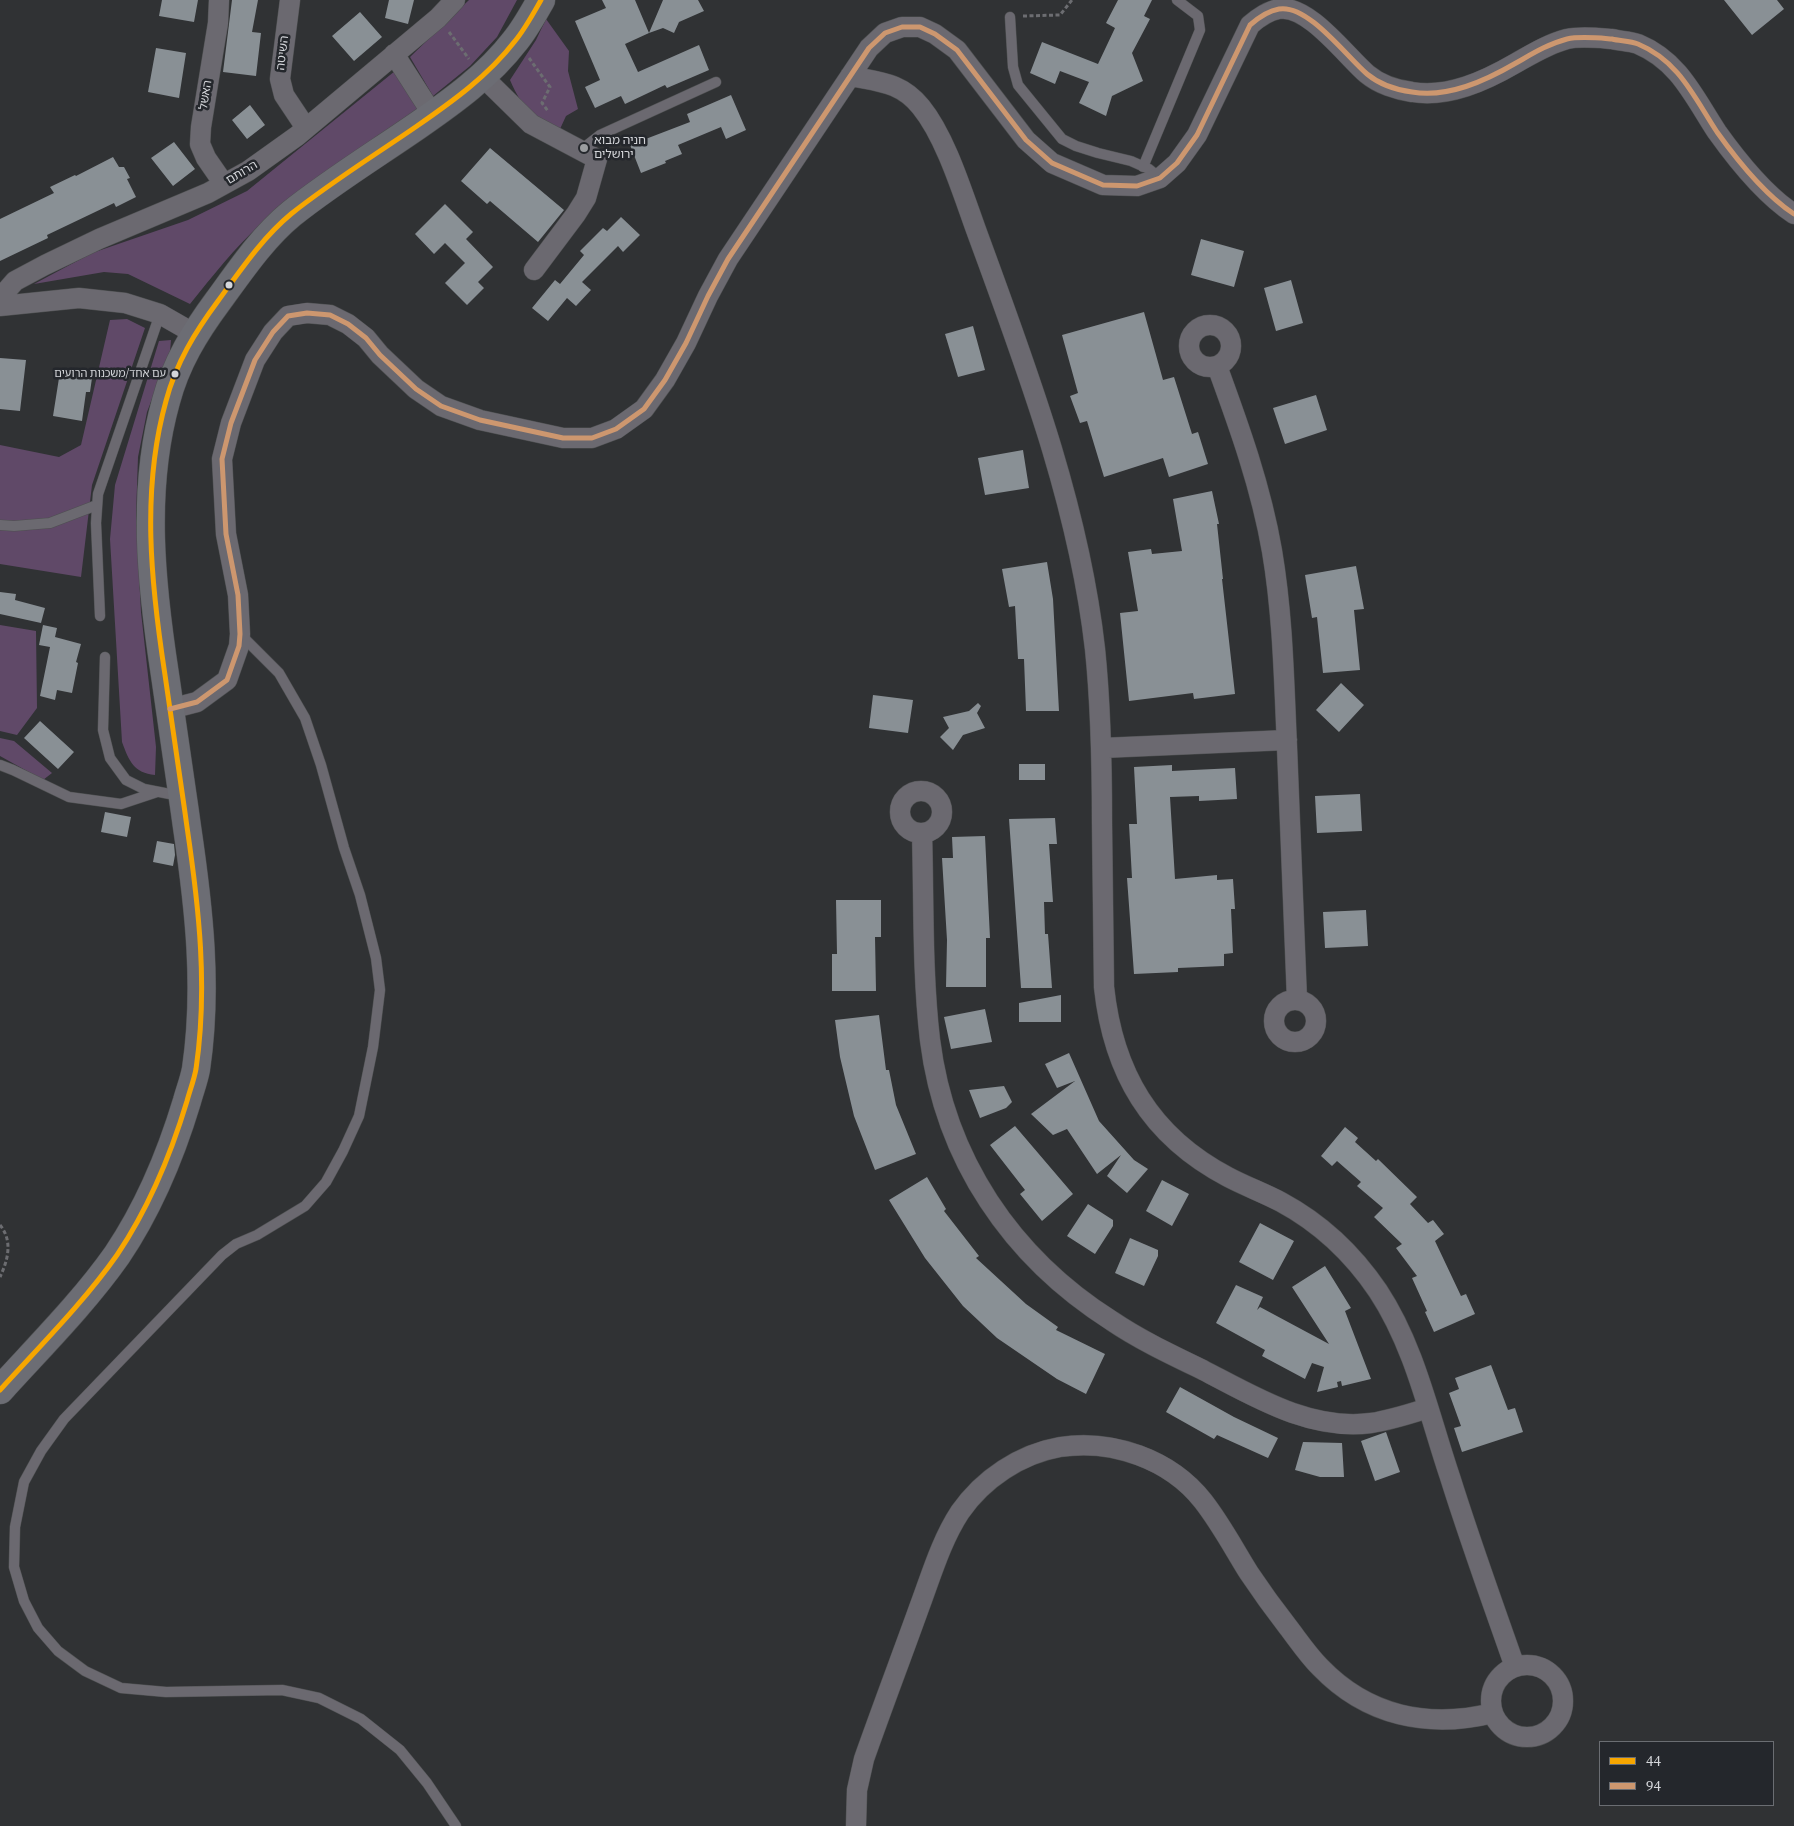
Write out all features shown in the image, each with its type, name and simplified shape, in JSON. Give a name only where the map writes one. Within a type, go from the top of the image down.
[{"type":"street","name":"האשל","points":[[219,0],[218,23],[201,127],[200,144],[206,158],[224,184]]},
{"type":"street","name":"השיטה","points":[[290,0],[280,79],[284,95],[306,128]]},
{"type":"street","name":"הרותם","points":[[0,298],[15,281],[45,264],[208,193],[248,172],[306,128],[438,18],[455,0]]},
{"type":"street","points":[[0,1390],[90,1289],[117,1255],[139,1218],[160,1174],[180,1124],[195,1073],[202,1010],[202,952],[196,888],[170,794],[170,709],[152,567],[151,509],[153,465],[166,401],[180,359],[195,334],[255,251],[287,217],[433,115],[482,76],[516,40],[541,0]]},
{"type":"street","points":[[170,709],[197,702],[227,680],[239,646],[238,595],[226,534],[222,459],[231,423],[255,360],[273,332],[288,316],[307,313],[330,316],[348,324],[366,338],[380,355],[416,389],[441,406],[480,420],[562,438],[592,438],[616,430],[644,409],[665,380],[686,344],[708,296],[728,259],[869,48],[885,33],[902,27],[920,27],[935,34],[957,50],[1026,140],[1052,163],[1103,185],[1137,186],[1151,172],[1177,163],[1197,135],[1250,26],[1263,15],[1280,9],[1302,13],[1368,75],[1392,87],[1414,92],[1438,93],[1469,86],[1540,49],[1568,39],[1603,38],[1636,43],[1661,56],[1671,66],[1695,94],[1718,132],[1748,171],[1784,207],[1794,214]]},
{"type":"street","points":[[394,54],[433,115]]},
{"type":"street","points":[[482,76],[531,124],[589,155],[586,198],[534,270]]},
{"type":"street","points":[[850,76],[897,86],[919,104],[934,125],[967,208],[1031,384],[1064,491],[1089,606],[1098,685],[1102,748],[1104,987],[1107,1014],[1113,1040],[1125,1072],[1147,1109],[1182,1147],[1228,1177],[1281,1202],[1305,1216],[1346,1250],[1363,1270],[1392,1316],[1416,1371],[1453,1487],[1515,1667]]},
{"type":"street","points":[[0,306],[79,298],[125,303],[160,314],[195,334]]},
{"type":"street","points":[[1217,366],[1252,466],[1272,550],[1281,624],[1297,1000]]},
{"type":"street","points":[[1102,748],[1287,740]]},
{"type":"street","points":[[922,833],[926,997],[930,1041],[938,1084],[950,1124],[966,1163],[986,1199],[1011,1233],[1053,1277],[1112,1321],[1155,1346],[1272,1405],[1322,1421],[1354,1424],[1384,1421],[1428,1408]]},
{"type":"street","points":[[856,1826],[857,1790],[864,1759],[941,1548],[960,1512],[984,1484],[1013,1463],[1044,1450],[1078,1444],[1111,1447],[1144,1457],[1175,1474],[1202,1500],[1254,1579],[1303,1648],[1330,1677],[1354,1696],[1391,1712],[1417,1718],[1471,1719],[1493,1713]]},
{"type":"street","points":[[1525,1665],[1536,1666],[1547,1670],[1555,1678],[1563,1694],[1560,1716],[1550,1729],[1540,1735],[1518,1736],[1499,1724],[1493,1713],[1491,1702],[1494,1686],[1500,1676],[1515,1667],[1525,1665]]},
{"type":"lane","points":[[1010,17],[1013,67],[1018,84],[1062,139],[1076,146],[1131,161],[1151,172],[1200,30],[1198,16],[1177,0]]},
{"type":"lane","points":[[589,155],[600,135],[716,82]]},
{"type":"lane","points":[[100,616],[96,523],[98,494],[160,314]]},
{"type":"lane","points":[[0,525],[14,526],[50,522],[97,505]]},
{"type":"lane","points":[[240,634],[279,673],[305,718],[360,895],[376,958],[380,990],[373,1047],[359,1116],[326,1182],[305,1206],[257,1235],[236,1244],[222,1255],[64,1419],[41,1451],[24,1482],[15,1527],[14,1567],[24,1601],[38,1628],[58,1651],[85,1671],[121,1688],[166,1692],[282,1690],[319,1698],[361,1719],[400,1750],[428,1783],[456,1826]]},
{"type":"lane","points":[[105,656],[104,730],[110,758],[126,780],[144,789],[170,794]]},
{"type":"lane","points":[[0,765],[69,797],[121,804],[170,794]]},
{"type":"path","points":[[1010,17],[1060,15],[1072,0]]},
{"type":"path","points":[[438,18],[482,76]]},
{"type":"path","points":[[516,40],[550,87],[542,104],[554,118],[547,133]]},
{"type":"path","points":[[0,1226],[6,1233],[9,1247],[5,1267],[0,1277]]},
{"type":"shaded area","points":[[469,0],[517,0],[497,37],[470,66],[433,96],[410,57]]},
{"type":"shaded area","points":[[546,19],[569,51],[568,71],[578,109],[566,116],[560,129],[529,110],[520,99],[510,80],[536,40]]},
{"type":"shaded area","points":[[395,71],[419,111],[338,164],[261,224],[224,262],[190,304],[128,274],[104,272],[34,284],[92,253],[188,220],[247,191]]},
{"type":"shaded area","points":[[127,319],[145,328],[92,485],[81,577],[0,564],[0,445],[59,457],[81,445],[110,320]]},
{"type":"shaded area","points":[[171,340],[170,352],[147,412],[138,457],[136,516],[141,612],[156,747],[155,775],[142,772],[133,765],[122,742],[110,539],[115,485],[159,341]]},
{"type":"shaded area","points":[[0,625],[36,631],[37,708],[17,735],[0,731]]},
{"type":"shaded area","points":[[0,738],[14,741],[52,773],[43,780],[0,756]]},
{"type":"building","points":[[162,0],[198,0],[194,22],[159,16]]},
{"type":"building","points":[[232,0],[258,0],[252,32],[261,33],[256,76],[223,72]]},
{"type":"building","points":[[389,0],[414,0],[408,24],[385,18]]},
{"type":"building","points":[[602,0],[635,0],[649,33],[625,44],[638,72],[699,45],[709,70],[667,88],[665,85],[625,104],[621,96],[595,108],[585,87],[600,80],[575,21],[606,8]]},
{"type":"building","points":[[663,0],[698,0],[704,11],[679,22],[674,33],[663,28],[649,33]]},
{"type":"building","points":[[1118,0],[1152,0],[1144,16],[1150,19],[1132,53],[1143,81],[1112,96],[1106,116],[1079,103],[1089,82],[1060,71],[1055,84],[1030,73],[1042,42],[1098,64],[1115,28],[1106,23]]},
{"type":"building","points":[[1724,0],[1777,0],[1784,9],[1752,35]]},
{"type":"building","points":[[360,12],[382,37],[354,61],[332,36]]},
{"type":"building","points":[[156,48],[186,53],[179,98],[148,92]]},
{"type":"building","points":[[731,95],[746,130],[726,139],[721,127],[678,145],[682,154],[641,173],[630,145],[690,122],[687,114]]},
{"type":"building","points":[[250,105],[265,125],[247,139],[232,120]]},
{"type":"building","points":[[174,142],[195,169],[173,186],[151,158]]},
{"type":"building","points":[[490,148],[564,210],[538,242],[490,201],[487,204],[461,181]]},
{"type":"building","points":[[113,157],[119,167],[124,167],[130,178],[127,179],[136,197],[116,207],[114,203],[47,235],[48,238],[0,261],[0,219],[54,193],[50,187]]},
{"type":"building","points":[[445,204],[473,232],[466,239],[493,267],[478,282],[484,288],[467,305],[445,283],[465,263],[445,243],[434,254],[415,234]]},
{"type":"building","points":[[621,217],[640,235],[623,252],[618,246],[582,282],[591,290],[576,306],[567,298],[548,321],[532,308],[555,280],[560,284],[584,255],[580,251],[603,228],[607,231]]},
{"type":"building","points":[[1201,239],[1244,251],[1234,287],[1191,275]]},
{"type":"building","points":[[1291,280],[1303,323],[1276,331],[1264,288]]},
{"type":"building","points":[[1144,312],[1163,380],[1174,377],[1192,434],[1198,432],[1208,464],[1169,477],[1163,458],[1104,477],[1087,421],[1080,423],[1070,396],[1078,393],[1062,335]]},
{"type":"building","points":[[973,326],[985,370],[958,377],[945,334]]},
{"type":"building","points":[[0,358],[26,360],[20,411],[0,409]]},
{"type":"building","points":[[70,368],[93,371],[90,392],[86,392],[82,421],[53,416],[59,378],[68,379]]},
{"type":"building","points":[[1316,395],[1327,430],[1285,444],[1273,408]]},
{"type":"building","points":[[1023,450],[1029,488],[985,495],[978,458]]},
{"type":"building","points":[[1212,491],[1219,524],[1217,524],[1222,579],[1235,694],[1194,699],[1193,693],[1129,701],[1120,613],[1138,611],[1128,552],[1151,549],[1152,554],[1182,551],[1173,499]]},
{"type":"building","points":[[1047,562],[1053,599],[1059,711],[1026,711],[1024,659],[1018,659],[1015,606],[1009,607],[1002,569]]},
{"type":"building","points":[[1356,566],[1364,609],[1354,610],[1360,670],[1323,673],[1317,617],[1312,618],[1305,575]]},
{"type":"building","points":[[0,592],[16,594],[15,600],[45,608],[41,623],[0,614]]},
{"type":"building","points":[[43,625],[57,628],[55,637],[81,644],[76,662],[78,663],[72,693],[57,690],[55,700],[40,696],[50,647],[39,645]]},
{"type":"building","points":[[1341,683],[1364,705],[1339,732],[1316,710]]},
{"type":"building","points":[[873,695],[913,700],[908,733],[869,728]]},
{"type":"building","points":[[978,703],[981,706],[977,713],[985,728],[963,735],[953,750],[940,737],[949,728],[943,717],[969,711]]},
{"type":"building","points":[[40,721],[74,752],[58,769],[24,738]]},
{"type":"building","points":[[1019,764],[1045,764],[1045,780],[1019,780]]},
{"type":"building","points":[[1172,765],[1172,771],[1235,768],[1237,799],[1199,801],[1199,796],[1170,797],[1175,879],[1217,875],[1217,880],[1233,879],[1235,909],[1231,909],[1233,953],[1224,954],[1224,966],[1178,968],[1178,972],[1134,974],[1127,878],[1132,878],[1129,824],[1137,824],[1134,767]]},
{"type":"building","points":[[1360,794],[1362,831],[1317,833],[1315,796]]},
{"type":"building","points":[[105,812],[131,817],[127,837],[101,832]]},
{"type":"building","points":[[1055,818],[1057,844],[1049,844],[1053,902],[1044,902],[1045,934],[1048,934],[1052,988],[1021,988],[1009,819]]},
{"type":"building","points":[[985,836],[990,938],[986,938],[986,987],[946,987],[947,940],[942,858],[953,858],[952,837]]},
{"type":"building","points":[[157,841],[174,844],[173,866],[153,862]]},
{"type":"building","points":[[836,900],[881,900],[881,937],[875,937],[876,991],[832,991],[832,954],[837,954]]},
{"type":"building","points":[[1366,910],[1368,946],[1325,948],[1323,912]]},
{"type":"building","points":[[1061,995],[1061,1022],[1019,1022],[1019,1003]]},
{"type":"building","points":[[985,1009],[992,1042],[951,1049],[944,1017]]},
{"type":"building","points":[[879,1015],[886,1070],[889,1070],[896,1105],[916,1154],[875,1170],[854,1116],[840,1057],[835,1020]]},
{"type":"building","points":[[1069,1053],[1099,1121],[1134,1160],[1148,1169],[1127,1193],[1107,1176],[1121,1155],[1097,1174],[1067,1129],[1053,1135],[1031,1114],[1075,1081],[1057,1088],[1045,1064]]},
{"type":"building","points":[[1004,1086],[1012,1102],[1006,1108],[980,1118],[969,1090]]},
{"type":"building","points":[[1015,1126],[1073,1194],[1042,1221],[1020,1194],[1025,1190],[990,1145]]},
{"type":"building","points":[[1345,1127],[1358,1138],[1355,1142],[1376,1161],[1378,1159],[1417,1197],[1410,1204],[1428,1223],[1433,1220],[1444,1234],[1435,1241],[1461,1296],[1466,1294],[1475,1314],[1434,1332],[1412,1278],[1417,1276],[1396,1248],[1402,1244],[1374,1217],[1383,1208],[1357,1186],[1361,1182],[1337,1161],[1332,1166],[1321,1156]]},
{"type":"building","points":[[927,1177],[946,1209],[944,1211],[979,1256],[976,1258],[1026,1304],[1058,1327],[1056,1330],[1105,1354],[1086,1394],[1057,1379],[997,1338],[963,1306],[925,1258],[889,1200]]},
{"type":"building","points":[[1162,1180],[1189,1194],[1172,1226],[1146,1211]]},
{"type":"building","points":[[1088,1204],[1113,1220],[1113,1226],[1095,1254],[1067,1236]]},
{"type":"building","points":[[1260,1223],[1294,1241],[1273,1280],[1239,1262]]},
{"type":"building","points":[[1130,1238],[1158,1250],[1158,1256],[1144,1286],[1115,1273]]},
{"type":"building","points":[[1325,1266],[1351,1308],[1345,1311],[1371,1379],[1342,1386],[1341,1381],[1337,1382],[1338,1387],[1317,1392],[1324,1367],[1312,1363],[1305,1379],[1262,1356],[1265,1350],[1216,1323],[1236,1285],[1263,1297],[1257,1310],[1260,1307],[1329,1344],[1292,1287]]},
{"type":"building","points":[[1491,1365],[1508,1410],[1515,1408],[1523,1432],[1462,1452],[1454,1428],[1461,1426],[1449,1393],[1459,1389],[1455,1378]]},
{"type":"building","points":[[1180,1387],[1234,1417],[1278,1438],[1268,1458],[1217,1435],[1214,1439],[1166,1412]]},
{"type":"building","points":[[1386,1432],[1400,1472],[1375,1481],[1361,1441]]},
{"type":"building","points":[[1303,1442],[1342,1443],[1344,1477],[1320,1477],[1295,1470]]},
{"type":"transit line","name":"44","points":[[0,1390],[61,1324],[104,1273],[139,1219],[166,1161],[181,1121],[196,1069],[200,1039],[202,978],[198,918],[160,641],[151,537],[153,469],[158,435],[175,374],[187,348],[202,324],[243,267],[280,223],[337,180],[430,117],[482,77],[505,54],[519,36],[541,0]]},
{"type":"transit line","name":"94","points":[[170,709],[197,702],[227,680],[239,646],[238,595],[226,534],[222,459],[231,423],[255,360],[273,332],[288,316],[307,313],[330,315],[348,324],[366,338],[380,355],[416,389],[441,406],[480,420],[563,438],[592,438],[616,429],[644,409],[665,380],[686,343],[728,259],[869,48],[885,33],[902,27],[920,27],[935,34],[957,50],[1026,140],[1052,163],[1103,185],[1137,186],[1160,178],[1177,163],[1197,135],[1250,25],[1271,11],[1279,9],[1290,10],[1302,15],[1326,33],[1372,78],[1388,86],[1412,92],[1439,93],[1479,82],[1547,46],[1567,39],[1595,38],[1632,42],[1652,51],[1675,70],[1693,93],[1717,132],[1743,165],[1762,187],[1794,214]]},
{"type":"place","name":"חניה מבוא ירושלים","points":[[584,148]]},
{"type":"place","name":"עם אחד/משכנות הרועים","points":[[175,374]]}]
